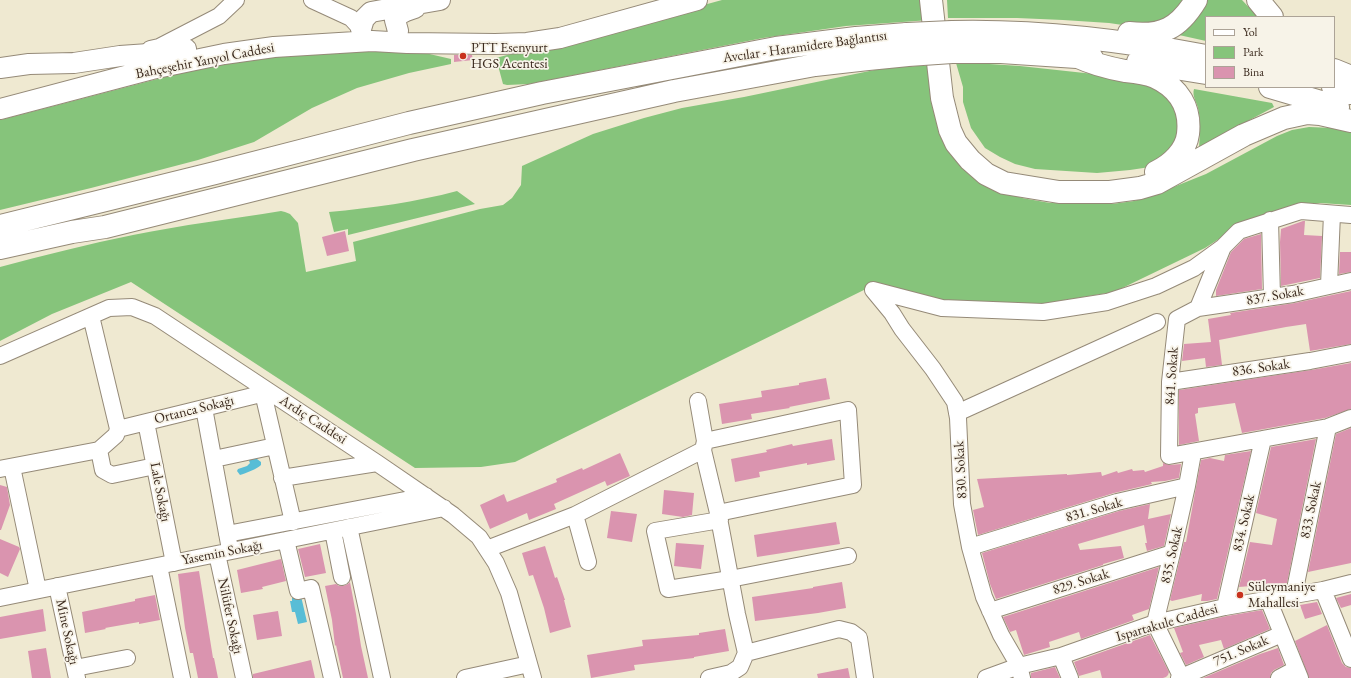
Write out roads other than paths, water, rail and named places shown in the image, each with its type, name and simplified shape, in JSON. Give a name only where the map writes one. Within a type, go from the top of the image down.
[{"type":"highway","points":[[931,0],[942,98],[950,130],[956,143],[970,160],[986,174],[1004,183],[1059,192],[1110,192],[1140,188],[1157,183],[1244,135],[1284,118],[1307,113],[1320,114],[1351,121]]},
{"type":"highway","points":[[941,0],[949,88],[956,118],[958,125],[973,150],[985,161],[999,170],[1016,175],[1084,183],[1111,182],[1145,176],[1162,169],[1174,161],[1182,150],[1187,139],[1189,124],[1183,101],[1175,91],[1166,83],[1155,77],[1103,66],[1088,62],[1078,57]]},
{"type":"highway","points":[[1056,34],[1080,30],[1103,30],[1141,34],[1166,30],[1179,23],[1196,0]]},
{"type":"highway","points":[[1258,0],[1271,16]]},
{"type":"highway","name":"Avcılar - Haramidere Bağlantısı","points":[[104,227],[413,150],[674,91],[815,65],[908,56],[985,31],[1056,34],[1085,37],[1205,56]]},
{"type":"highway","name":"Avcılar - Haramidere Bağlantısı","points":[[2,225],[215,173],[410,123],[542,94],[776,48],[856,38],[907,34],[1001,52],[1130,62],[1205,73]]},
{"type":"highway","points":[[1335,70],[1351,77]]},
{"type":"highway","points":[[1273,88],[1351,111]]},
{"type":"highway","points":[[1335,88],[1351,93]]},
{"type":"highway","points":[[0,248],[72,232],[104,227]]},
{"type":"highway","points":[[0,259],[62,242],[104,227]]},
{"type":"main road","name":"Bahçeşehir Yanyol Caddesi","points":[[0,68],[29,64],[74,63],[120,56],[163,53],[234,40],[315,31],[361,29],[455,34],[500,34],[530,31],[647,0]]},
{"type":"main road","name":"Bahçeşehir Yanyol Caddesi","points":[[0,110],[152,69],[231,53],[274,47],[372,41],[407,43],[526,43],[560,38],[697,0]]},
{"type":"main road","points":[[361,29],[364,19],[371,12],[434,1]]},
{"type":"main road","points":[[398,31],[395,20],[401,12],[418,8],[434,1]]},
{"type":"main road","points":[[0,63],[29,64]]},
{"type":"street","points":[[120,56],[159,47],[219,16],[236,0]]},
{"type":"street","points":[[312,0],[351,18],[361,29]]},
{"type":"street","points":[[1198,308],[1223,247],[1239,231],[1300,210],[1351,215]]},
{"type":"street","points":[[1330,285],[1332,214]]},
{"type":"street","points":[[1270,220],[1272,297]]},
{"type":"street","name":"830. Sokak","points":[[1020,672],[990,610],[970,547],[962,504],[958,418],[954,402],[933,369],[902,329],[892,313],[873,290],[942,308],[1043,312],[1107,302],[1156,286],[1194,268],[1223,247]]},
{"type":"street","name":"837. Sokak","points":[[1198,308],[1272,297],[1351,281]]},
{"type":"street","name":"Ardıç Caddesi","points":[[0,356],[109,308],[132,307],[155,316],[266,392],[444,508],[479,537],[496,563],[509,593],[531,671]]},
{"type":"street","name":"841. Sokak","points":[[1193,453],[1169,456],[1170,382],[1177,319],[1198,308]]},
{"type":"street","points":[[38,590],[6,468],[99,450],[116,435],[118,429],[91,316]]},
{"type":"street","points":[[957,412],[1157,322]]},
{"type":"street","name":"836. Sokak","points":[[1170,382],[1310,361],[1351,353]]},
{"type":"street","points":[[266,392],[275,446],[292,522]]},
{"type":"street","name":"Ortanca Sokağı","points":[[118,429],[266,392]]},
{"type":"street","points":[[698,401],[704,445],[746,653],[740,667],[731,673],[709,678]]},
{"type":"street","name":"Nilüfer Sokağı","points":[[204,408],[227,534],[224,552],[244,678]]},
{"type":"street","points":[[487,549],[575,515],[704,445],[848,410],[853,485],[655,531],[668,589],[730,579],[848,556]]},
{"type":"street","points":[[1187,486],[1193,453],[1328,426],[1351,418]]},
{"type":"street","name":"Lale Sokağı","points":[[146,422],[155,466],[166,564],[182,678]]},
{"type":"street","name":"833. Sokak","points":[[1294,594],[1328,426]]},
{"type":"street","name":"834. Sokak","points":[[1225,607],[1263,439]]},
{"type":"street","points":[[214,459],[275,446]]},
{"type":"street","points":[[99,450],[103,470],[112,475],[155,466]]},
{"type":"street","points":[[282,478],[377,463]]},
{"type":"street","name":"831. Sokak","points":[[970,547],[1117,502],[1187,486]]},
{"type":"street","name":"835. Sokak","points":[[1155,623],[1187,486]]},
{"type":"street","name":"Yasemin Sokağı","points":[[227,534],[426,496]]},
{"type":"street","name":"Yasemin Sokağı","points":[[0,598],[444,508]]},
{"type":"street","points":[[575,515],[588,562]]},
{"type":"street","points":[[341,529],[342,577]]},
{"type":"street","points":[[341,529],[382,678]]},
{"type":"street","points":[[286,540],[298,591],[311,588],[332,678]]},
{"type":"street","name":"829. Sokak","points":[[990,610],[1172,553]]},
{"type":"street","name":"Ispartakule Caddesi","points":[[986,678],[1020,672],[1155,623],[1225,607],[1323,590],[1351,583]]},
{"type":"street","name":"Mine Sokağı","points":[[57,586],[76,673]]},
{"type":"street","points":[[1323,590],[1351,659]]},
{"type":"street","points":[[1268,599],[1298,674],[1279,678]]},
{"type":"street","points":[[1155,623],[1180,678]]},
{"type":"street","points":[[746,653],[839,629],[852,632],[858,638],[865,678]]},
{"type":"street","name":"751. Sokak","points":[[1180,678],[1282,634]]},
{"type":"street","points":[[1061,656],[1070,678]]},
{"type":"street","points":[[76,673],[127,658]]},
{"type":"street","points":[[465,678],[531,671]]},
{"type":"water","points":[[251,457],[258,457],[257,459],[261,462],[261,465],[240,475],[237,471],[238,469],[247,466],[250,463],[249,461]]},
{"type":"water","points":[[301,596],[307,622],[298,624],[295,612],[292,612],[290,601],[292,601],[292,598]]},
{"type":"place","name":"PTT Esenyurt HGS Acentesi","points":[[463,56]]},
{"type":"place","name":"Süleymaniye Mahallesi","points":[[1240,595]]}]
